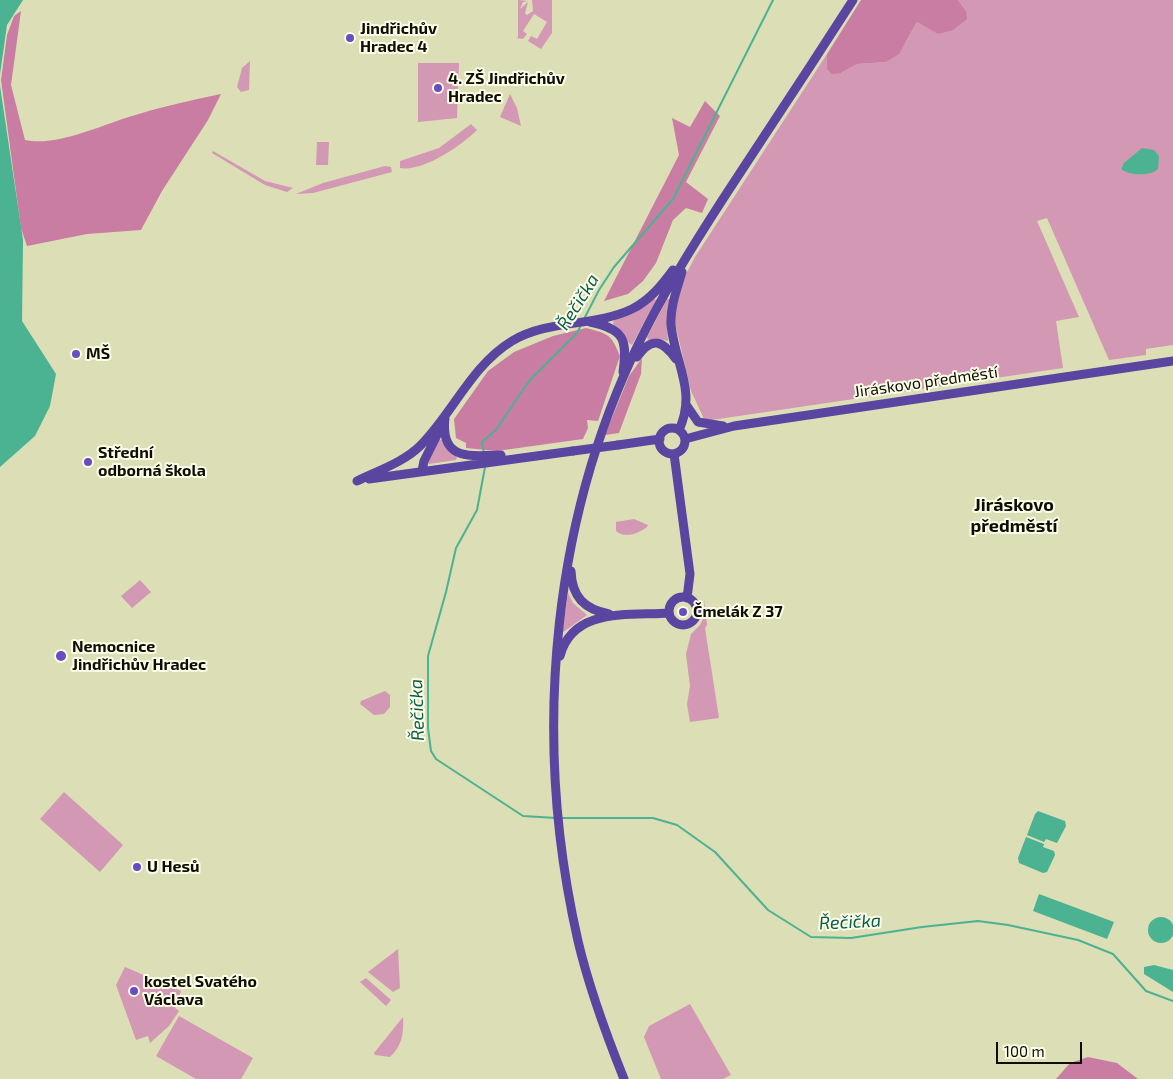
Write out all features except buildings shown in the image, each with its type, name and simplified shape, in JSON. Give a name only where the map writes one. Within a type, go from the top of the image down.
[{"type":"main road","points":[[624,1079],[592,992],[578,939],[559,824],[554,752],[555,678],[558,636],[571,550],[585,483],[621,384],[649,323],[688,255],[853,0]]},
{"type":"main road","points":[[660,439],[357,481],[396,462],[419,446],[479,370],[513,340],[547,326],[587,321],[625,312],[644,301],[688,255]]},
{"type":"main road","points":[[679,430],[687,406],[688,396],[678,362],[671,327],[672,312],[688,255]]},
{"type":"main road","points":[[587,321],[610,327],[622,337],[625,358],[621,384]]},
{"type":"main road","points":[[628,369],[643,350],[655,342],[666,346],[678,362]]},
{"type":"main road","name":"Jiráskovo předměstí","points":[[685,439],[734,426],[1173,361]]},
{"type":"main road","points":[[687,406],[698,422],[709,425],[734,426]]},
{"type":"main road","points":[[422,471],[424,461],[450,409]]},
{"type":"main road","points":[[445,418],[445,435],[448,444],[461,454],[475,457],[548,454]]},
{"type":"main road","points":[[674,454],[663,450],[660,439],[665,430],[679,430]]},
{"type":"main road","points":[[674,454],[684,447],[685,439],[679,430]]},
{"type":"main road","points":[[419,446],[417,458],[422,471]]},
{"type":"main road","points":[[674,454],[690,574],[687,598]]},
{"type":"main road","points":[[571,550],[571,581],[578,599],[590,608],[614,615]]},
{"type":"main road","points":[[687,598],[696,607],[696,616],[691,624],[678,625],[671,619],[669,606],[675,600],[687,598]]},
{"type":"main road","points":[[555,678],[562,649],[573,630],[593,619],[614,615],[669,613]]},
{"type":"shaded area","points":[[0,0],[23,0],[7,25],[0,74]]},
{"type":"shaded area","points":[[518,0],[528,1],[523,2],[520,9],[528,2],[525,13],[527,15],[533,11],[532,0],[552,0],[552,33],[541,49],[528,41],[531,36],[537,39],[547,22],[534,14],[523,31],[527,34],[523,39],[516,38],[518,37]]},
{"type":"shaded area","points":[[861,0],[958,0],[966,11],[967,19],[953,30],[938,34],[917,22],[899,54],[886,62],[857,64],[841,73],[832,74],[827,69],[827,54]]},
{"type":"shaded area","points":[[958,0],[1173,0],[1173,345],[1146,349],[1146,355],[1109,360],[1047,218],[1037,221],[1079,317],[1056,321],[1063,368],[705,421],[691,391],[675,323],[677,300],[685,276],[695,257],[827,54],[827,69],[841,73],[857,64],[886,62],[906,42],[917,22],[939,34],[966,11]]},
{"type":"shaded area","points":[[21,11],[11,85],[25,140],[37,141],[65,138],[132,116],[221,94],[208,120],[162,191],[141,230],[87,234],[27,246],[21,228],[1,80],[7,35],[14,16]]},
{"type":"shaded area","points":[[250,61],[249,90],[241,92],[237,87],[242,68]]},
{"type":"shaded area","name":"4. ZŠ Jindřichův Hradec","points":[[418,63],[459,63],[457,118],[418,122]]},
{"type":"shaded area","points":[[0,86],[23,240],[22,321],[56,374],[50,406],[35,436],[0,467]]},
{"type":"shaded area","points":[[510,94],[517,108],[521,126],[500,117]]},
{"type":"shaded area","points":[[705,101],[720,116],[686,182],[708,199],[702,213],[686,208],[673,220],[656,263],[643,281],[628,294],[604,301],[679,155],[672,118],[690,127]]},
{"type":"shaded area","points":[[471,124],[477,130],[452,150],[419,166],[400,168],[400,161],[439,148]]},
{"type":"shaded area","points":[[317,142],[329,142],[328,165],[316,165]]},
{"type":"shaded area","points":[[1142,148],[1154,150],[1159,156],[1158,169],[1151,173],[1140,174],[1130,173],[1121,169],[1124,163]]},
{"type":"shaded area","points":[[213,151],[265,181],[293,188],[287,192],[265,185],[212,153]]},
{"type":"shaded area","points":[[385,166],[391,167],[392,172],[313,193],[296,194],[323,183]]},
{"type":"shaded area","points":[[654,298],[656,300],[632,345],[613,324],[614,320],[634,313]]},
{"type":"shaded area","points":[[667,299],[670,299],[667,324],[668,341],[656,338],[648,340],[647,337]]},
{"type":"shaded area","points":[[586,328],[608,336],[614,343],[620,356],[598,421],[587,420],[588,428],[583,439],[497,451],[466,448],[466,443],[456,438],[454,419],[488,371],[514,352],[553,336]]},
{"type":"shaded area","points":[[642,358],[641,374],[619,433],[605,435],[629,376]]},
{"type":"shaded area","points":[[438,439],[442,440],[444,445],[457,457],[456,460],[429,464],[427,461]]},
{"type":"shaded area","points":[[634,519],[648,525],[647,527],[628,535],[616,531],[616,522]]},
{"type":"shaded area","points":[[140,580],[151,592],[132,608],[121,596]]},
{"type":"shaded area","points":[[568,593],[573,603],[587,615],[562,633]]},
{"type":"shaded area","points":[[704,600],[707,625],[705,628],[719,718],[690,722],[687,704],[690,686],[686,654],[691,634],[700,625],[704,617]]},
{"type":"shaded area","points":[[385,691],[390,695],[390,707],[384,714],[374,715],[360,704],[361,701]]},
{"type":"shaded area","points":[[64,792],[123,845],[100,872],[40,819]]},
{"type":"shaded area","points":[[1038,811],[1065,821],[1066,826],[1057,843],[1046,839],[1044,842],[1027,835]]},
{"type":"shaded area","points":[[1026,837],[1044,844],[1043,847],[1054,851],[1055,855],[1047,872],[1043,873],[1019,863],[1018,858]]},
{"type":"shaded area","points":[[1039,894],[1114,922],[1107,939],[1033,911]]},
{"type":"shaded area","points":[[1161,917],[1171,920],[1174,930],[1171,940],[1161,943],[1151,940],[1148,930],[1151,920]]},
{"type":"shaded area","points":[[398,949],[400,988],[393,992],[368,972]]},
{"type":"shaded area","points":[[1154,965],[1173,970],[1173,992],[1144,974],[1144,967]]},
{"type":"shaded area","points":[[125,967],[181,991],[175,1008],[179,1011],[169,1026],[150,1043],[148,1036],[136,1040],[116,985]]},
{"type":"shaded area","points":[[366,978],[391,1000],[386,1006],[360,982]]},
{"type":"shaded area","points":[[690,1004],[731,1075],[723,1079],[661,1079],[644,1037],[649,1026]]},
{"type":"shaded area","points":[[179,1016],[253,1058],[241,1079],[196,1079],[156,1056]]},
{"type":"shaded area","points":[[403,1017],[401,1039],[394,1053],[390,1057],[375,1055],[374,1053]]},
{"type":"shaded area","points":[[1088,1057],[1117,1063],[1138,1079],[1056,1079],[1070,1063]]},
{"type":"waterway","name":"Řečička","points":[[584,319],[614,267],[673,199],[773,0]]},
{"type":"waterway","name":"Řečička","points":[[484,453],[482,442],[496,430],[529,381],[577,333],[581,325]]},
{"type":"waterway","name":"Řečička","points":[[485,467],[477,510],[456,548],[428,656],[428,728],[431,751],[436,759],[523,816],[556,818]]},
{"type":"waterway","name":"Řečička","points":[[561,818],[653,818],[677,825],[715,852],[768,910],[811,937],[851,938],[978,921],[1008,925],[1078,940],[1113,954],[1146,991],[1173,1001]]},
{"type":"place","name":"Jindřichův Hradec 4","points":[[350,38]]},
{"type":"place","name":"4. ZŠ Jindřichův Hradec","points":[[438,88]]},
{"type":"place","name":"MŠ","points":[[76,354]]},
{"type":"place","name":"Střední odborná škola","points":[[88,462]]},
{"type":"place","name":"Čmelák Z 37","points":[[683,612]]},
{"type":"place","name":"Nemocnice Jindřichův Hradec","points":[[61,656]]},
{"type":"place","name":"U Hesů","points":[[137,867]]},
{"type":"place","name":"kostel Svatého Václava","points":[[134,991]]},
{"type":"district","name":"Jiráskovo předměstí","points":[[1014,515]]}]
